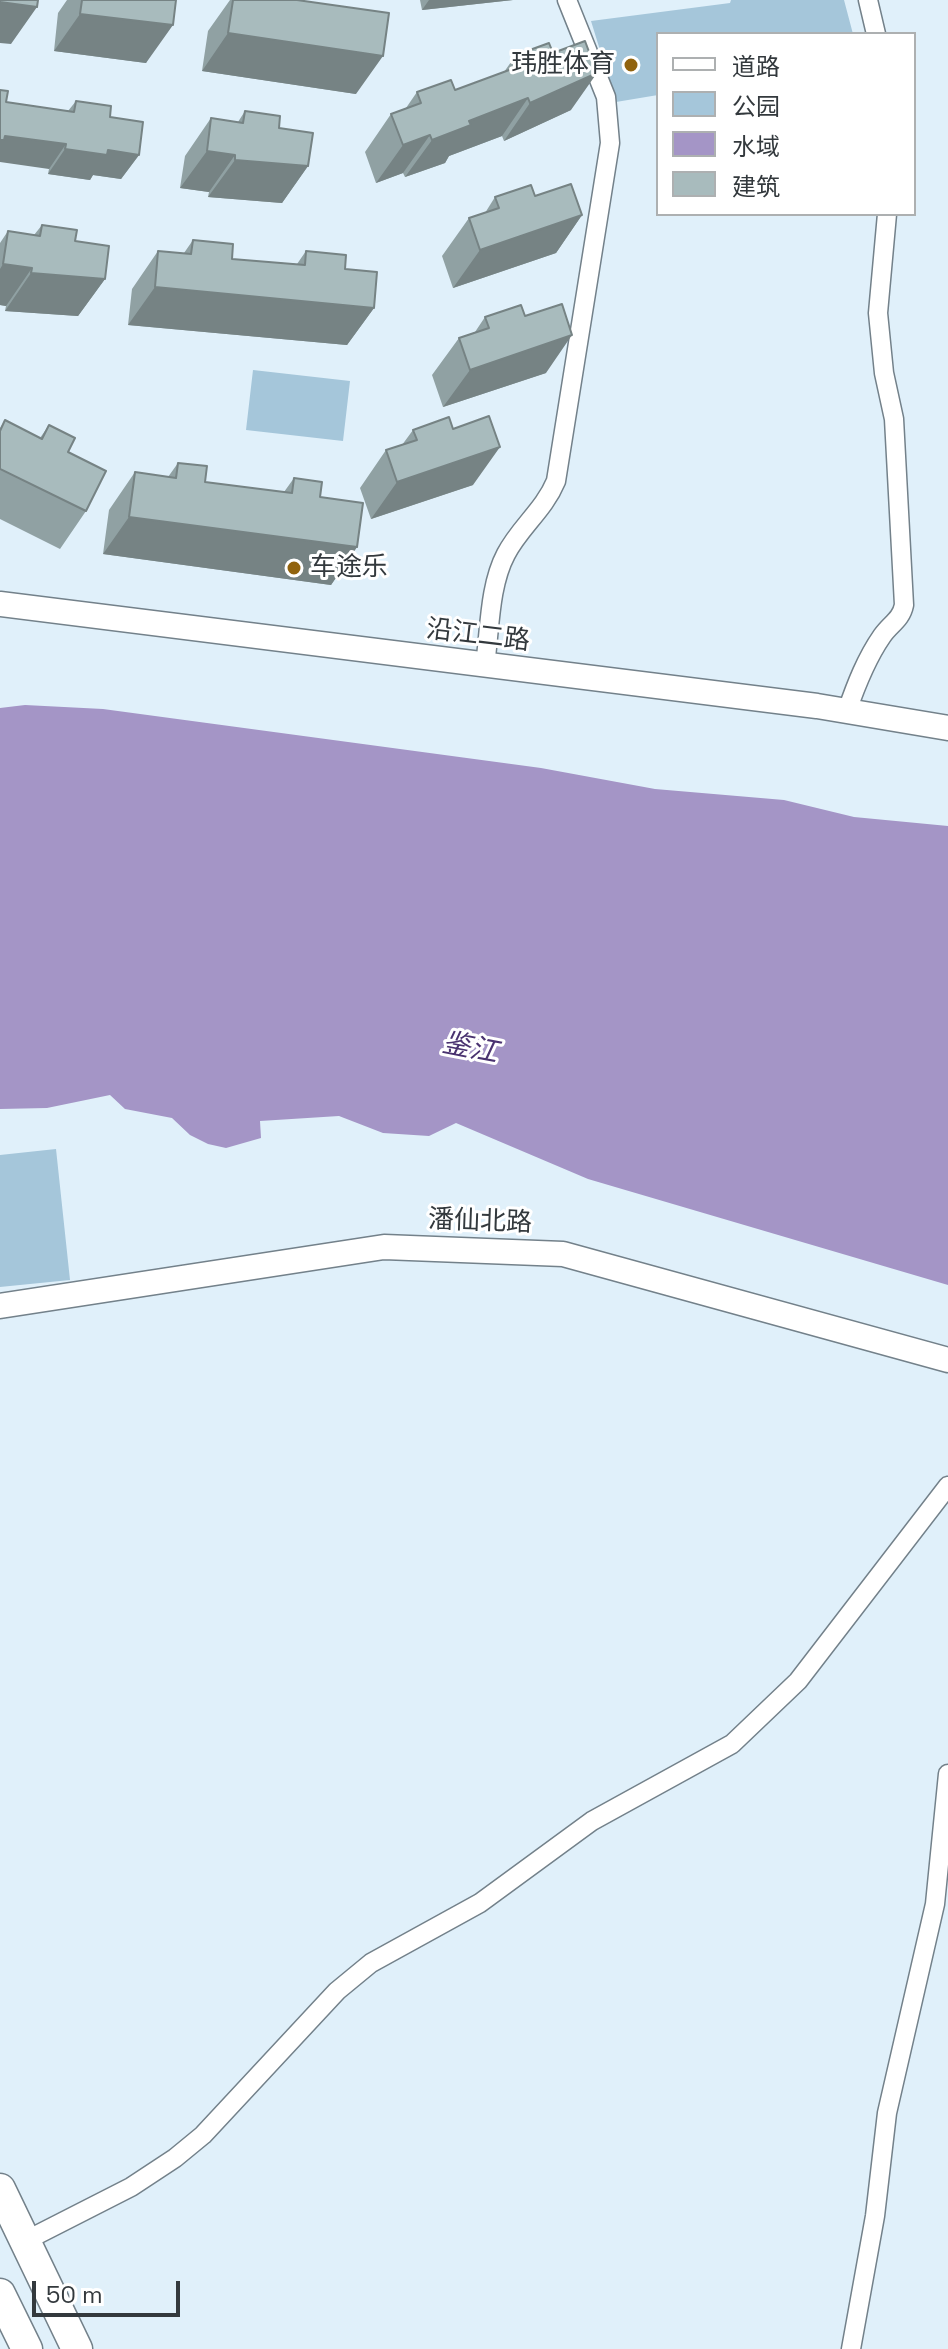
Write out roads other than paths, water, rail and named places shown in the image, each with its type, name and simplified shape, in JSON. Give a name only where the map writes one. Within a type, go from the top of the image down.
[{"type":"main road","points":[[0,2189],[77,2349]]},
{"type":"main road","points":[[0,2294],[27,2349]]},
{"type":"street","points":[[485,665],[496,579],[504,556],[542,509],[556,481],[606,183],[610,119],[606,97],[567,0]]},
{"type":"street","points":[[868,0],[876,32]]},
{"type":"street","points":[[847,711],[864,668],[884,633],[902,614],[904,605],[894,419],[884,373],[878,313],[887,216]]},
{"type":"street","name":"沿江二路","points":[[0,604],[847,711],[948,728]]},
{"type":"street","name":"潘仙北路","points":[[0,1306],[384,1247],[511,1250],[577,1258],[948,1360]]},
{"type":"street","points":[[25,2241],[131,2187],[175,2158],[203,2135],[337,1991],[371,1963],[480,1903],[592,1821],[732,1744],[798,1681],[948,1486]]},
{"type":"street","points":[[851,2349],[875,2216],[887,2113],[935,1904],[948,1774]]},
{"type":"water","name":"鉴江","points":[[25,705],[103,709],[541,768],[655,789],[784,800],[854,817],[948,826],[948,1285],[588,1179],[456,1123],[429,1136],[383,1133],[339,1116],[260,1121],[261,1138],[226,1148],[190,1135],[172,1118],[125,1109],[110,1095],[47,1108],[0,1109],[0,708]]},
{"type":"place","name":"玮胜体育","points":[[631,65]]},
{"type":"place","name":"车途乐","points":[[294,568]]}]
